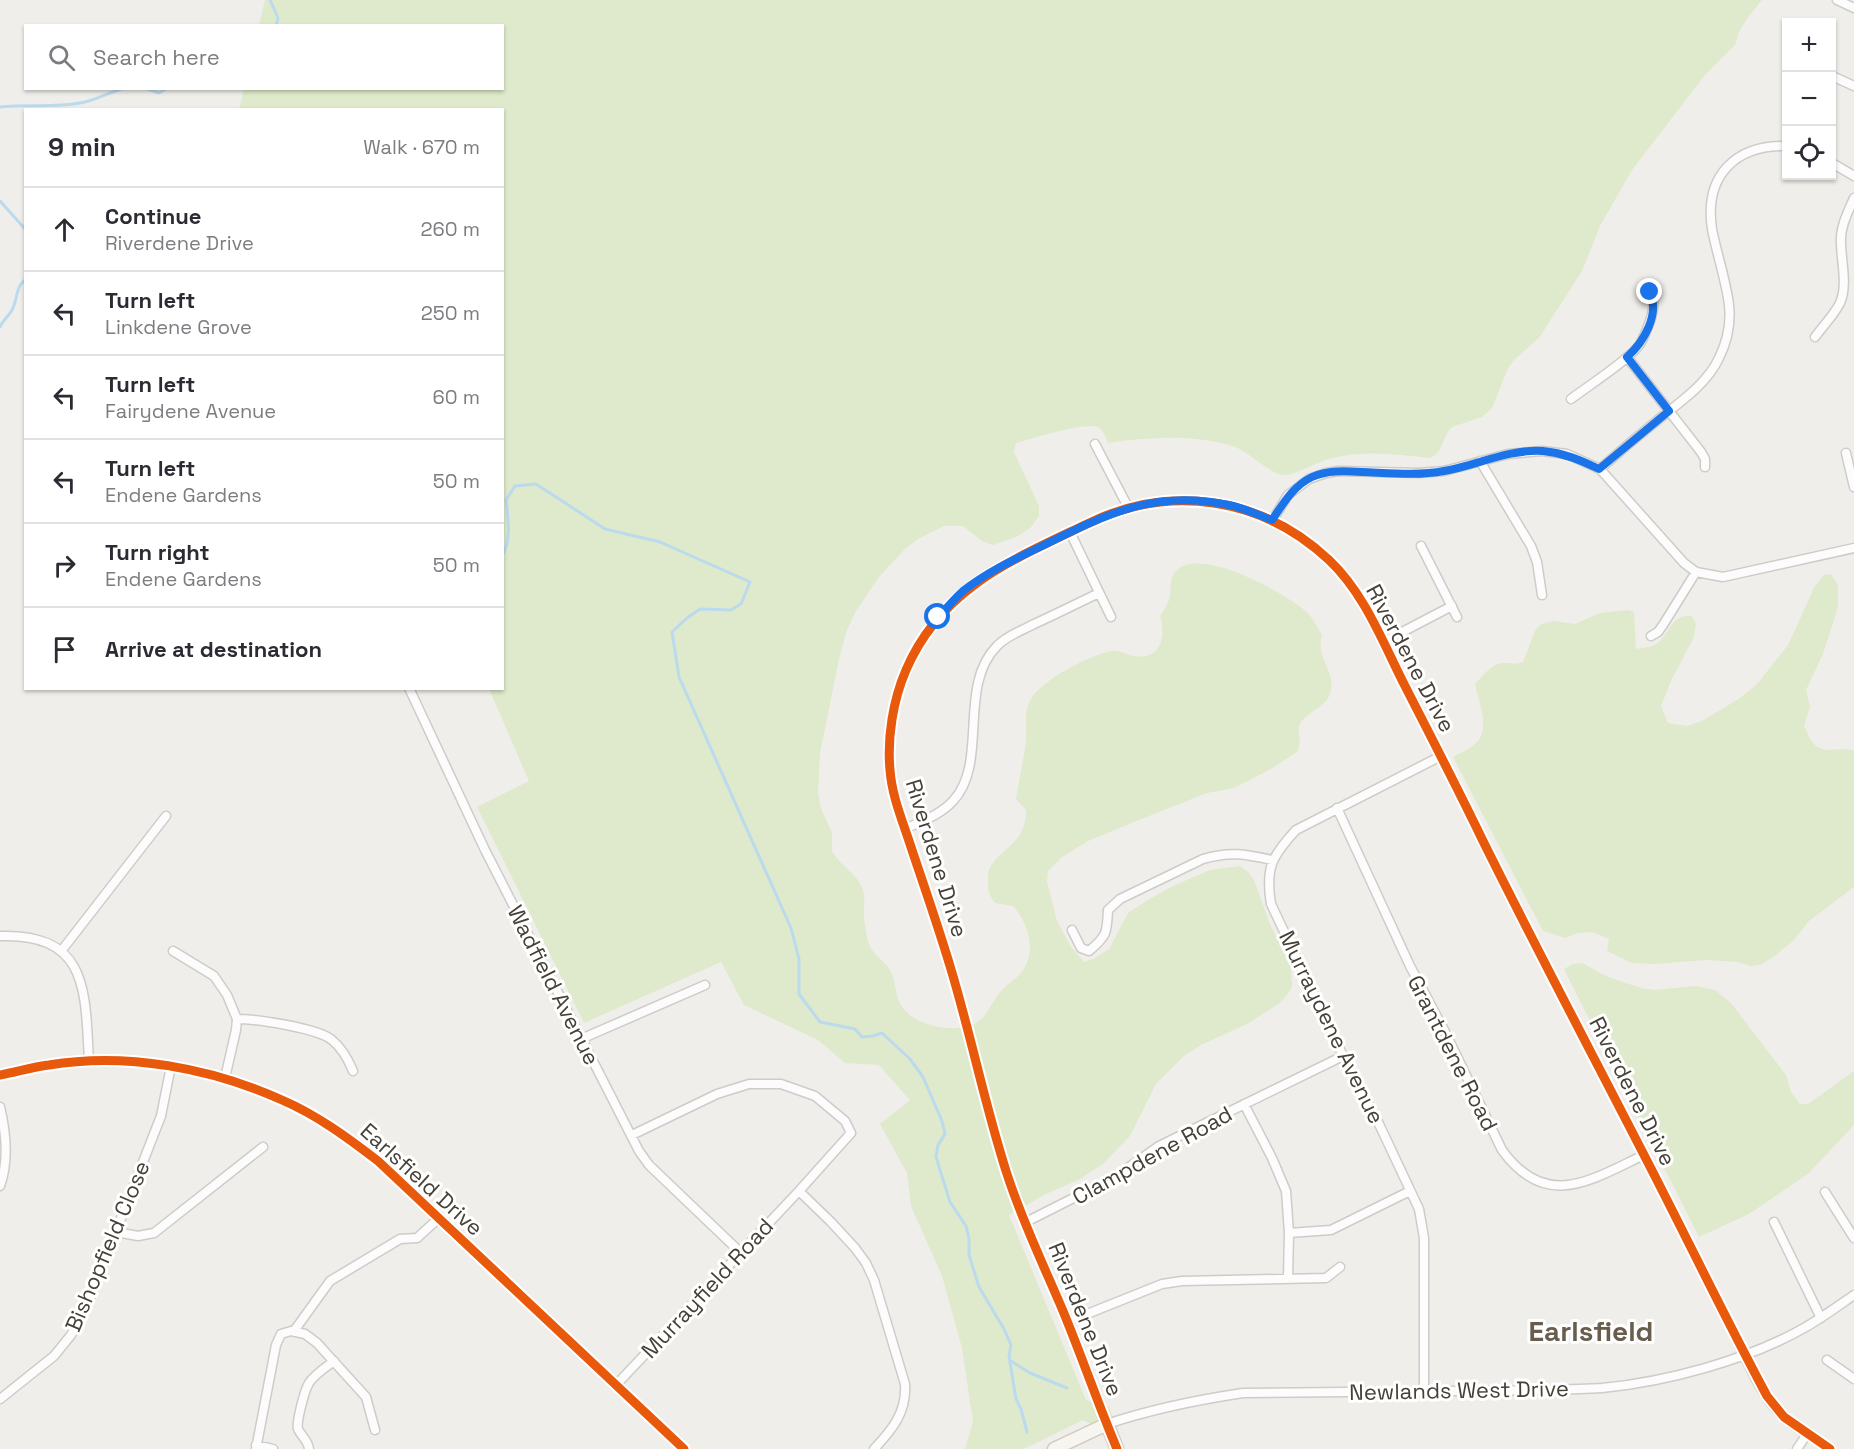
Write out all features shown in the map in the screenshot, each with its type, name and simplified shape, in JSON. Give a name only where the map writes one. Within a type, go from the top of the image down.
[{"type":"street","points":[[1836,0],[1854,8]]},
{"type":"street","points":[[1836,78],[1854,86]]},
{"type":"street","points":[[1599,469],[1710,374],[1719,359],[1729,325],[1729,305],[1712,220],[1713,194],[1719,177],[1729,164],[1743,154],[1760,147],[1782,146]]},
{"type":"street","points":[[1836,165],[1854,176]]},
{"type":"street","points":[[1815,338],[1840,302],[1843,272],[1840,240],[1845,218],[1854,198]]},
{"type":"street","points":[[1571,399],[1627,357],[1639,344],[1647,330],[1653,311],[1652,295],[1647,288]]},
{"type":"street","points":[[1627,357],[1701,452],[1705,459],[1705,467]]},
{"type":"street","points":[[1095,444],[1128,507]]},
{"type":"street","points":[[1272,520],[1288,495],[1313,476],[1326,472],[1444,471],[1508,454],[1542,451],[1567,454],[1599,469],[1674,554],[1696,572],[1723,577],[1854,548]]},
{"type":"street","points":[[1846,453],[1854,487]]},
{"type":"street","points":[[1480,461],[1531,546],[1537,562],[1542,595]]},
{"type":"street","name":"Riverdene Drive","points":[[1107,1424],[1009,1180],[951,971],[897,806],[890,772],[890,739],[897,698],[906,669],[938,617],[962,592],[998,568],[1102,516],[1153,502],[1190,500],[1230,505],[1272,520],[1299,536],[1329,560],[1360,599],[1767,1396],[1774,1408],[1784,1417],[1830,1449]]},
{"type":"street","points":[[1070,532],[1111,617]]},
{"type":"street","points":[[1421,546],[1457,617]]},
{"type":"street","points":[[1652,636],[1663,625],[1696,572]]},
{"type":"street","points":[[905,829],[940,812],[953,801],[964,785],[970,762],[978,681],[987,659],[997,645],[1013,634],[1099,593]]},
{"type":"street","points":[[1383,642],[1452,606]]},
{"type":"street","name":"Wadfield Avenue","points":[[410,690],[485,850],[639,1151],[649,1165],[740,1252]]},
{"type":"street","points":[[1072,930],[1081,948],[1089,951],[1104,938],[1108,910],[1126,896],[1212,856],[1243,854],[1272,860],[1278,849],[1296,830],[1442,756]]},
{"type":"street","name":"Grantdene Road","points":[[1336,808],[1410,966],[1509,1160],[1540,1183],[1565,1186],[1582,1184],[1644,1155]]},
{"type":"street","points":[[62,950],[166,816]]},
{"type":"street","name":"Murraydene Avenue","points":[[1272,860],[1268,884],[1271,904],[1419,1209],[1424,1238],[1424,1391]]},
{"type":"street","points":[[0,936],[32,938],[51,944],[62,950],[74,965],[83,988],[89,1061]]},
{"type":"street","points":[[173,951],[214,976],[227,995],[237,1019],[225,1078]]},
{"type":"street","points":[[581,1038],[705,985]]},
{"type":"street","points":[[237,1019],[283,1025],[328,1037],[340,1048],[353,1071]]},
{"type":"street","name":"Clampdene Road","points":[[1026,1222],[1116,1177],[1159,1146],[1343,1056]]},
{"type":"street","name":"Earlsfield Drive","points":[[0,1075],[50,1064],[89,1061],[171,1066],[225,1078],[282,1100],[321,1121],[378,1161],[684,1449]]},
{"type":"street","name":"Bishopfield Close","points":[[0,1399],[54,1356],[71,1335],[87,1305],[161,1116],[171,1066]]},
{"type":"street","name":"Murrayfield Road","points":[[616,1385],[847,1139],[851,1130],[845,1121],[815,1096],[781,1084],[749,1084],[717,1094],[632,1135]]},
{"type":"street","points":[[1244,1104],[1286,1191],[1289,1233],[1288,1278]]},
{"type":"street","points":[[0,1107],[4,1124],[5,1152],[5,1173],[0,1186]]},
{"type":"street","points":[[117,1232],[138,1236],[154,1233],[263,1147]]},
{"type":"street","points":[[799,1191],[831,1222],[866,1263],[874,1280],[905,1384],[901,1413],[891,1431],[874,1449]]},
{"type":"street","points":[[1289,1233],[1331,1230],[1410,1191]]},
{"type":"street","points":[[1824,1192],[1854,1238]]},
{"type":"street","points":[[294,1331],[330,1281],[400,1239],[417,1238],[439,1218]]},
{"type":"street","points":[[1774,1222],[1821,1318]]},
{"type":"street","points":[[1067,1322],[1162,1284],[1182,1281],[1326,1278],[1340,1267]]},
{"type":"street","name":"Newlands West Drive","points":[[1054,1449],[1107,1424],[1145,1411],[1243,1393],[1602,1388],[1677,1374],[1745,1355],[1802,1330],[1854,1294]]},
{"type":"street","points":[[273,1449],[256,1447],[276,1345],[281,1334],[291,1330],[304,1334],[317,1343],[366,1397],[375,1430]]},
{"type":"street","points":[[1827,1360],[1854,1380]]},
{"type":"street","points":[[309,1449],[309,1443],[297,1425],[305,1393],[309,1383],[334,1361]]},
{"type":"street","points":[[1107,1424],[1118,1449]]},
{"type":"street","points":[[1797,1449],[1807,1434]]},
{"type":"green space","points":[[265,0],[1762,0],[1746,20],[1735,45],[1705,75],[1632,170],[1600,226],[1582,271],[1539,338],[1508,368],[1492,408],[1482,417],[1452,427],[1434,456],[1429,458],[1391,454],[1353,454],[1329,459],[1286,475],[1274,472],[1235,447],[1220,443],[1172,438],[1108,443],[1100,428],[1091,426],[1016,443],[1014,452],[1039,506],[1039,516],[1030,528],[1016,537],[993,545],[982,541],[963,526],[944,526],[918,539],[906,548],[879,577],[856,611],[847,630],[820,753],[818,793],[821,809],[832,832],[832,851],[861,884],[869,944],[891,972],[901,1005],[919,1021],[949,1028],[968,1026],[980,1020],[1001,991],[1022,972],[1028,961],[1030,944],[1023,920],[1013,906],[995,903],[990,896],[988,874],[998,857],[1020,834],[1026,817],[1026,810],[1016,799],[1026,740],[1027,709],[1037,692],[1056,676],[1103,653],[1115,651],[1143,657],[1155,651],[1162,639],[1160,616],[1169,600],[1172,577],[1177,570],[1189,564],[1204,564],[1242,574],[1278,592],[1303,609],[1322,635],[1321,650],[1330,676],[1331,690],[1326,701],[1300,724],[1300,743],[1297,752],[1271,769],[1234,788],[1207,793],[1088,841],[1061,858],[1048,871],[1047,881],[1057,921],[1071,947],[1084,962],[1109,949],[1128,913],[1146,901],[1210,870],[1240,866],[1254,880],[1270,924],[1291,966],[1292,987],[1280,1003],[1247,1024],[1201,1045],[1184,1056],[1156,1084],[1130,1136],[1103,1164],[1078,1180],[1044,1195],[1009,1215],[1086,1400],[1109,1407],[1122,1441],[1083,1420],[1024,1449],[965,1449],[973,1422],[962,1348],[942,1276],[911,1206],[907,1173],[880,1124],[910,1100],[879,1065],[845,1063],[818,1040],[744,1005],[721,962],[584,1023],[477,807],[529,781],[489,690],[504,690],[504,108],[239,108],[244,90],[504,90],[504,24],[259,24]]},
{"type":"green space","points":[[1831,574],[1838,585],[1838,607],[1823,654],[1806,690],[1810,707],[1804,726],[1818,747],[1828,750],[1854,751],[1854,887],[1809,921],[1795,939],[1760,965],[1751,966],[1738,962],[1706,960],[1655,964],[1632,963],[1607,951],[1609,939],[1592,932],[1578,933],[1565,938],[1543,931],[1453,757],[1473,746],[1481,735],[1483,721],[1475,684],[1495,665],[1523,662],[1536,629],[1541,624],[1554,621],[1575,624],[1600,613],[1628,610],[1634,612],[1636,649],[1657,644],[1676,620],[1692,616],[1696,624],[1694,637],[1661,706],[1668,723],[1687,726],[1702,721],[1740,698],[1757,684],[1788,645],[1815,586],[1824,575]]},
{"type":"green space","points":[[1582,963],[1608,977],[1641,988],[1655,990],[1696,986],[1715,990],[1731,1003],[1786,1075],[1791,1092],[1800,1104],[1808,1104],[1854,1071],[1854,1125],[1808,1174],[1749,1214],[1699,1237],[1564,969],[1573,964]]},
{"type":"waterway","points":[[270,0],[278,18],[276,24]]},
{"type":"waterway","points":[[0,107],[80,103],[119,90]]},
{"type":"waterway","points":[[151,90],[159,93],[164,90]]},
{"type":"waterway","points":[[0,201],[24,228]]},
{"type":"waterway","points":[[0,327],[12,310],[18,289],[24,280]]},
{"type":"waterway","points":[[504,552],[508,536],[506,500],[515,486],[536,484],[605,529],[660,542],[750,582],[741,604],[731,610],[700,609],[672,632],[679,677],[791,928],[799,959],[799,994],[820,1022],[855,1029],[862,1037],[882,1033],[910,1059],[923,1077],[942,1121],[945,1134],[938,1145],[936,1157],[950,1202],[966,1226],[969,1255],[979,1287],[1011,1345],[1009,1356],[1016,1399],[1027,1432]]},
{"type":"waterway","points":[[1011,1361],[1030,1373],[1067,1388]]},
{"type":"cycle path","points":[[1117,1449],[1063,1311],[1019,1209],[1007,1174],[950,966],[895,800],[891,780],[889,745],[894,706],[906,670],[921,642],[938,618],[959,597],[1006,564],[1087,524],[1118,511],[1150,503],[1182,501],[1214,503],[1245,510],[1274,522],[1303,539],[1329,560],[1353,588],[1381,636],[1522,918],[1767,1396],[1784,1417],[1830,1449]]},
{"type":"cycle path","points":[[0,1075],[78,1061],[138,1062],[197,1071],[226,1079],[282,1100],[308,1113],[378,1161],[684,1449]]},
{"type":"district","name":"Earlsfield","points":[[1591,1331]]},
{"type":"route","points":[[938,617],[962,592],[982,578],[1102,516],[1128,507],[1153,502],[1190,500],[1230,505],[1272,520],[1288,495],[1313,476],[1326,472],[1444,471],[1508,454],[1542,451],[1567,454],[1599,469],[1669,411],[1627,357],[1635,350],[1647,330],[1653,311],[1650,292]]}]
